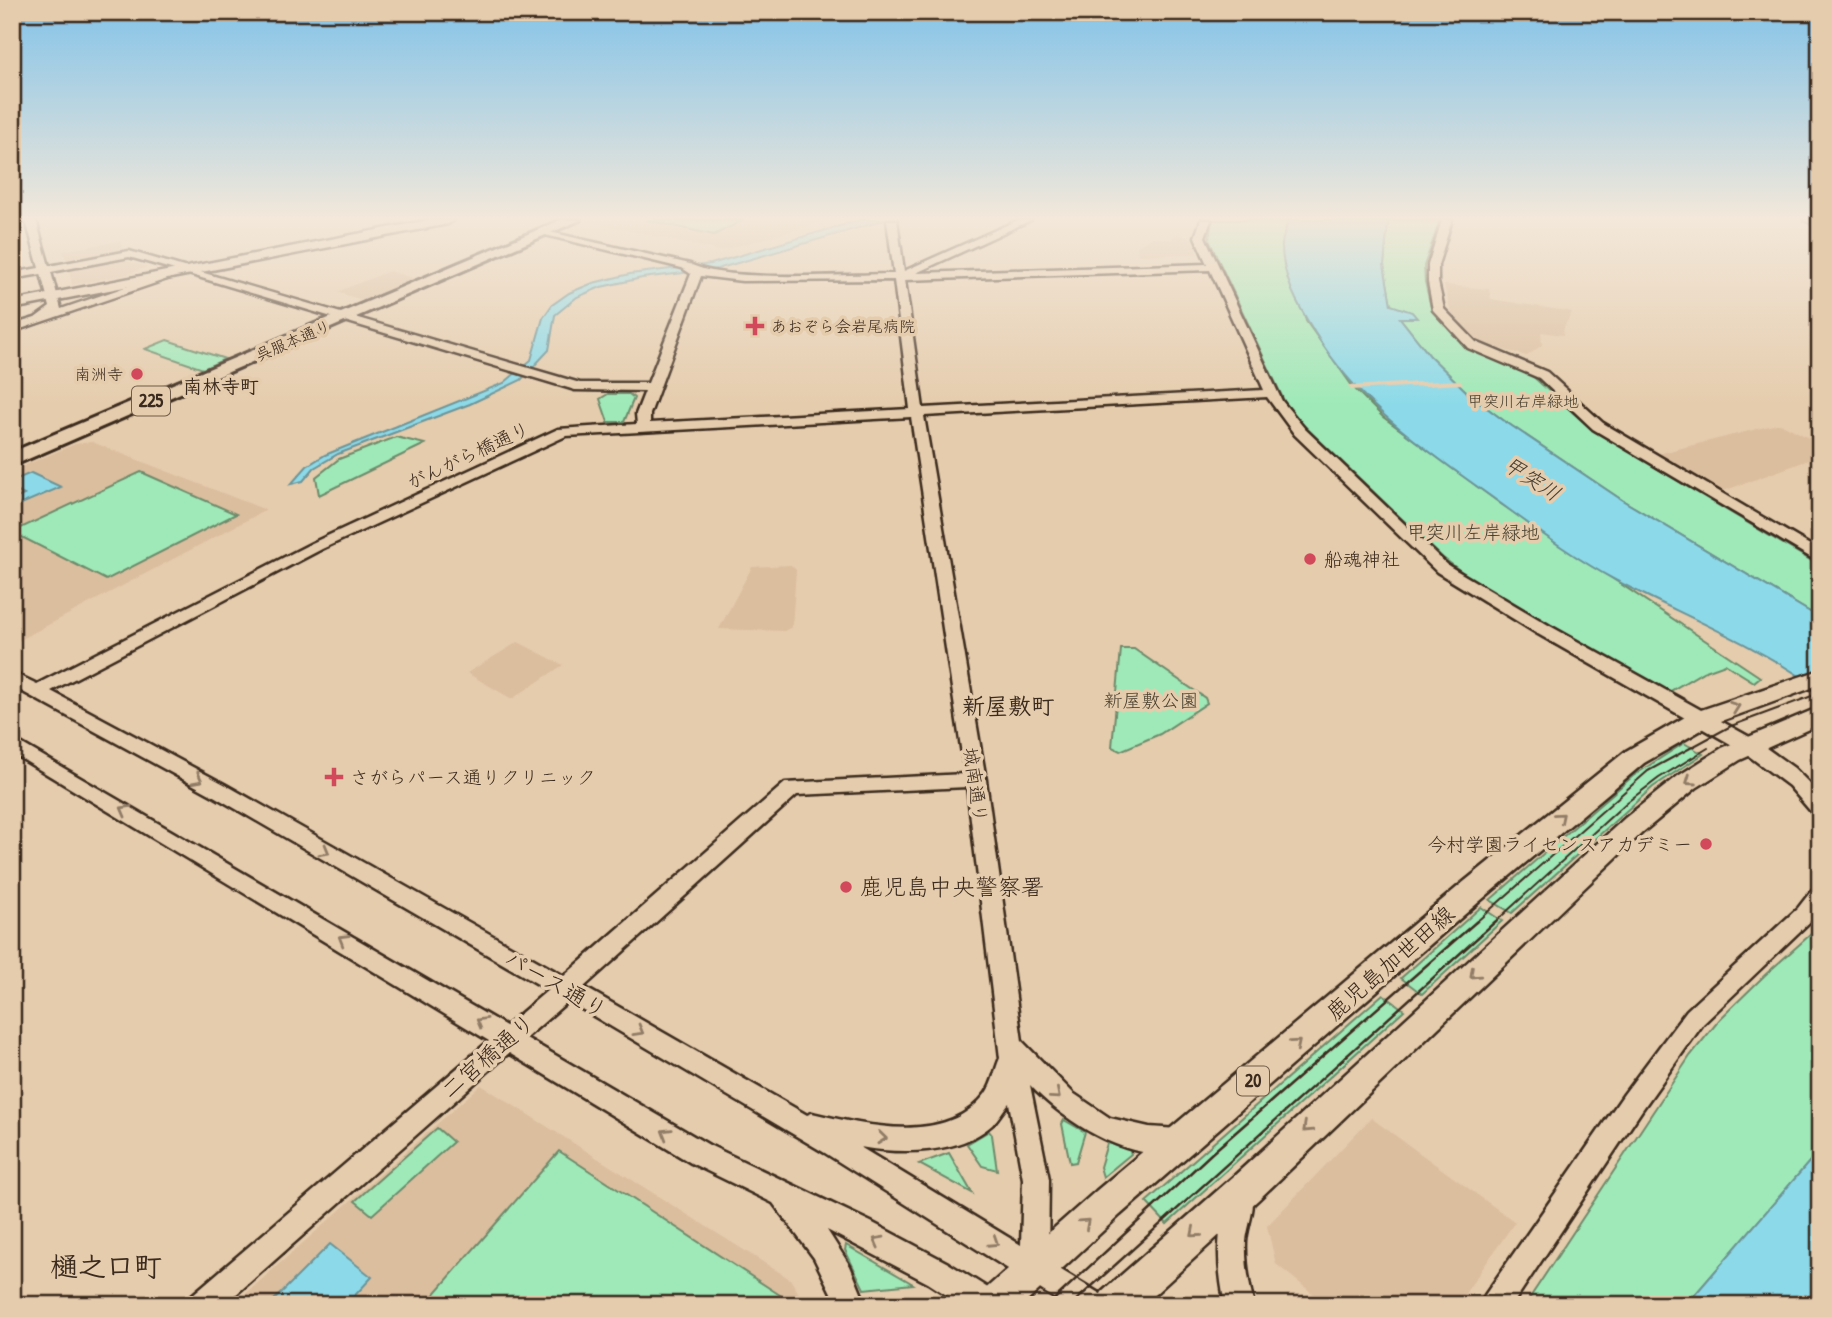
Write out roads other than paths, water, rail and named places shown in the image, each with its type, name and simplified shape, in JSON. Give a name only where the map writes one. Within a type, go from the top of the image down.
[{"type":"highway","name":"呉服本通り","points":[[12,460],[430,281]]},
{"type":"main road","points":[[12,305],[131,281]]},
{"type":"main road","name":"鹿児島加世田線","points":[[995,1305],[1034,1268],[1601,783],[1635,757],[1701,719],[1820,677]]},
{"type":"main road","points":[[1115,1305],[1246,1188],[1634,825],[1688,782],[1748,745],[1812,718]]},
{"type":"street","points":[[37,320],[56,308],[49,281]]},
{"type":"street","points":[[12,329],[62,315],[155,281]]},
{"type":"street","points":[[226,281],[579,387],[652,387]]},
{"type":"street","points":[[643,428],[641,418],[692,281]]},
{"type":"street","name":"城南通り","points":[[901,281],[917,412],[976,780],[1010,1045],[1036,1179],[1034,1268]]},
{"type":"street","points":[[1221,281],[1272,394],[1300,432],[1443,569],[1748,745],[1783,768],[1802,785],[1820,809]]},
{"type":"street","points":[[1433,281],[1439,310],[1472,345],[1543,375],[1598,426],[1820,558]]},
{"type":"street","name":"がんがら橋通り","points":[[37,691],[317,546],[563,432],[1272,394]]},
{"type":"street","name":"パース通り","points":[[12,678],[219,790],[791,1120],[1092,1305]]},
{"type":"street","points":[[12,744],[700,1154],[938,1273],[989,1305]]},
{"type":"street","name":"二宮橋通り","points":[[202,1305],[792,788],[976,780]]},
{"type":"street","points":[[1495,1305],[1633,1102],[1695,1017],[1806,914],[1820,896]]},
{"type":"street","points":[[1010,1045],[1044,1084],[1086,1121],[1146,1141],[1183,1141]]},
{"type":"street","points":[[791,1120],[842,1133],[888,1140],[952,1135],[994,1106],[1005,1089],[1010,1045]]},
{"type":"street","points":[[1240,1305],[1231,1255],[1233,1220],[1246,1188]]},
{"type":"street","points":[[779,1193],[814,1232],[846,1286],[852,1305]]},
{"type":"water","points":[[626,281],[601,287],[577,297],[555,315],[549,350],[521,380],[470,404],[338,454],[314,468],[303,481],[291,484],[307,466],[325,455],[504,383],[531,360],[543,318],[552,305],[569,293],[593,283]]},
{"type":"water","name":"甲突川","points":[[1288,281],[1387,281],[1391,305],[1412,312],[1417,318],[1400,318],[1430,356],[1471,396],[1622,500],[1820,618],[1820,690],[1771,658],[1615,580],[1580,559],[1455,471],[1389,420],[1350,381],[1315,333]]},
{"type":"water","points":[[31,473],[61,487],[12,508],[12,500],[24,495],[12,489],[12,481]]},
{"type":"water","points":[[1816,1154],[1820,1156],[1820,1305],[1686,1305]]},
{"type":"water","points":[[330,1244],[372,1277],[346,1305],[269,1305]]},
{"type":"tram line","points":[[1475,923],[1648,771],[1731,726],[1820,693]]},
{"type":"tram line","points":[[1494,923],[1626,803],[1659,778],[1708,748]]},
{"type":"tram line","points":[[1048,1305],[1212,1153],[1477,921]]},
{"type":"tram line","points":[[1071,1305],[1496,921]]},
{"type":"place","name":"あおぞら会岩尾病院","points":[[755,326]]},
{"type":"place","name":"南洲寺","points":[[137,374]]},
{"type":"place","name":"船魂神社","points":[[1310,559]]},
{"type":"place","name":"さがらパース通りクリニック","points":[[334,777]]},
{"type":"place","name":"今村学園ライセンスアカデミー","points":[[1706,844]]},
{"type":"place","name":"鹿児島中央警察署","points":[[846,887]]},
{"type":"district","name":"南林寺町","points":[[221,386]]},
{"type":"district","name":"新屋敷町","points":[[1008,706]]},
{"type":"district","name":"樋之口町","points":[[106,1266]]},
{"type":"park label","name":"甲突川右岸緑地","points":[[1523,401]]},
{"type":"park label","name":"甲突川左岸緑地","points":[[1473,532]]},
{"type":"park label","name":"新屋敷公園","points":[[1151,700]]}]
